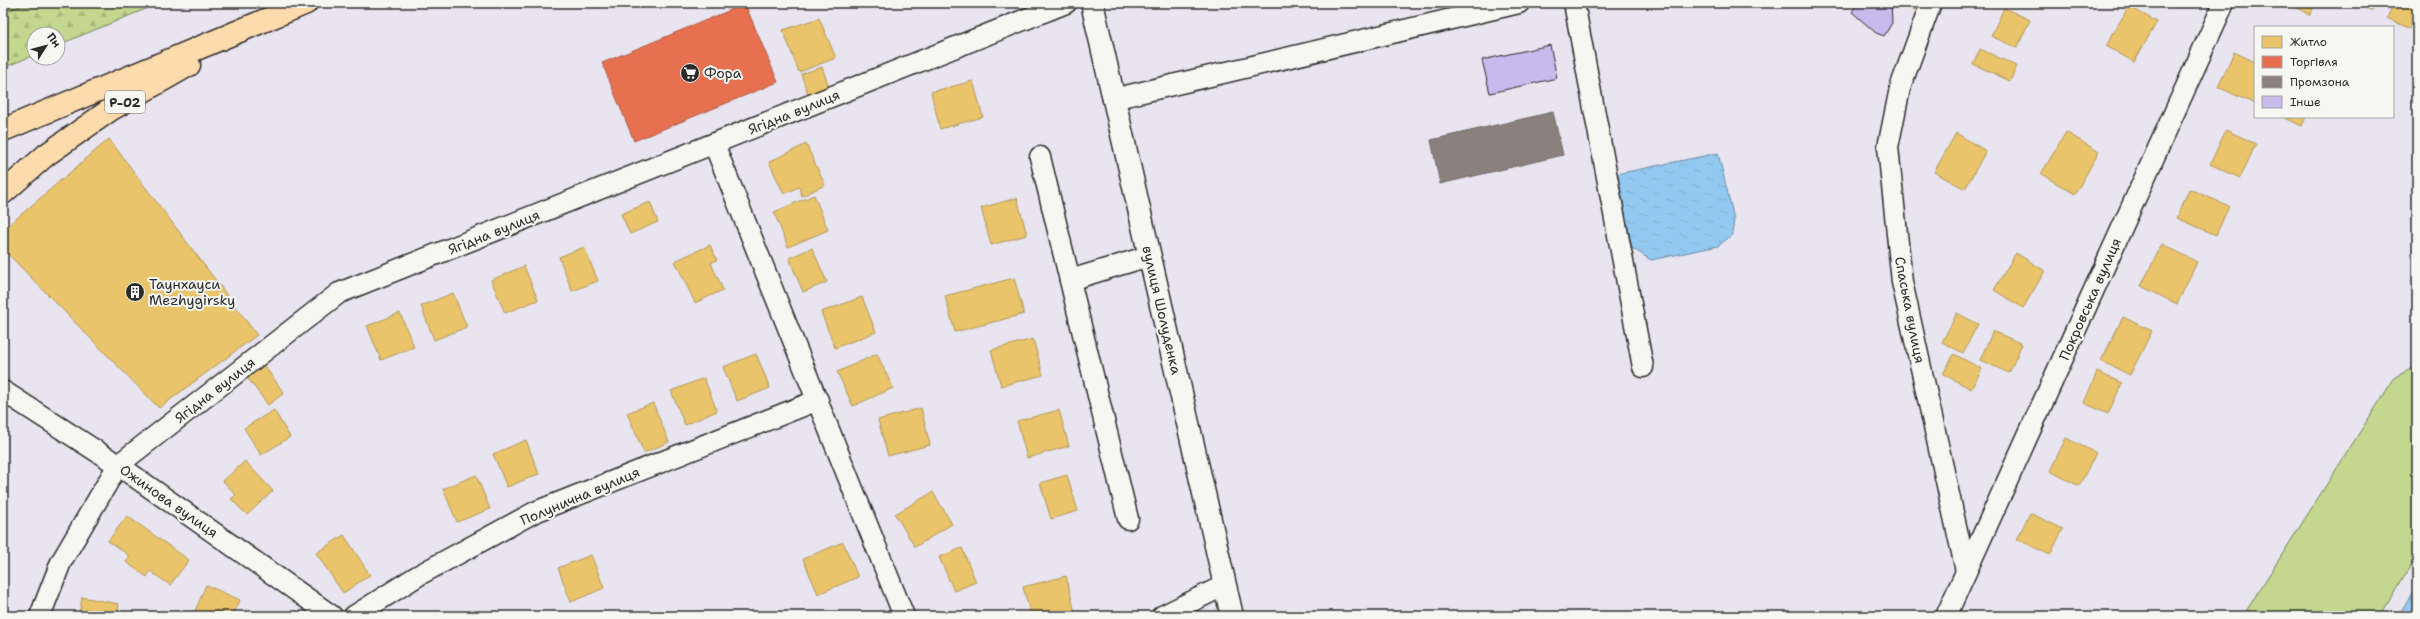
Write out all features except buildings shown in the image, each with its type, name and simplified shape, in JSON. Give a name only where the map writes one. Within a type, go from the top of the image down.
[{"type":"main road","name":"Р-02","points":[[3,130],[306,3]]},
{"type":"main road","name":"вулиця Шолуденка","points":[[1092,3],[1232,616]]},
{"type":"main road","name":"Р-02","points":[[3,193],[46,155],[110,110],[256,24]]},
{"type":"street","name":"Ягідна вулиця","points":[[40,616],[61,562],[118,465],[339,293],[1066,3]]},
{"type":"street","points":[[1113,99],[1518,3]]},
{"type":"street","points":[[1574,3],[1643,367]]},
{"type":"street","name":"Спаська вулиця","points":[[1931,3],[1900,88],[1888,147],[1902,282],[1966,571]]},
{"type":"street","name":"Покровська вулиця","points":[[1946,616],[2224,3]]},
{"type":"street","points":[[714,144],[904,616]]},
{"type":"street","points":[[1040,157],[1128,519]]},
{"type":"street","points":[[1070,280],[1149,256]]},
{"type":"street","name":"Ожинова вулиця","points":[[3,391],[118,465],[332,616]]},
{"type":"street","name":"Полунична вулиця","points":[[354,616],[419,575],[535,512],[818,400]]},
{"type":"street","points":[[1162,616],[1225,585]]},
{"type":"green space","points":[[3,3],[28,3],[3,13]]},
{"type":"green space","points":[[28,3],[160,3],[66,42],[66,26],[26,26],[26,58],[3,68],[3,13]]},
{"type":"green space","points":[[2417,366],[2417,555],[2380,616],[2243,616],[2395,377]]},
{"type":"water","points":[[1718,153],[1734,219],[1732,235],[1718,246],[1651,260],[1632,248],[1617,174]]},
{"type":"water","points":[[2417,585],[2417,616],[2398,616]]},
{"type":"place","name":"Фора","points":[[690,73]]},
{"type":"place","name":"Таунхауси Mezhygirsky","points":[[135,292]]}]
